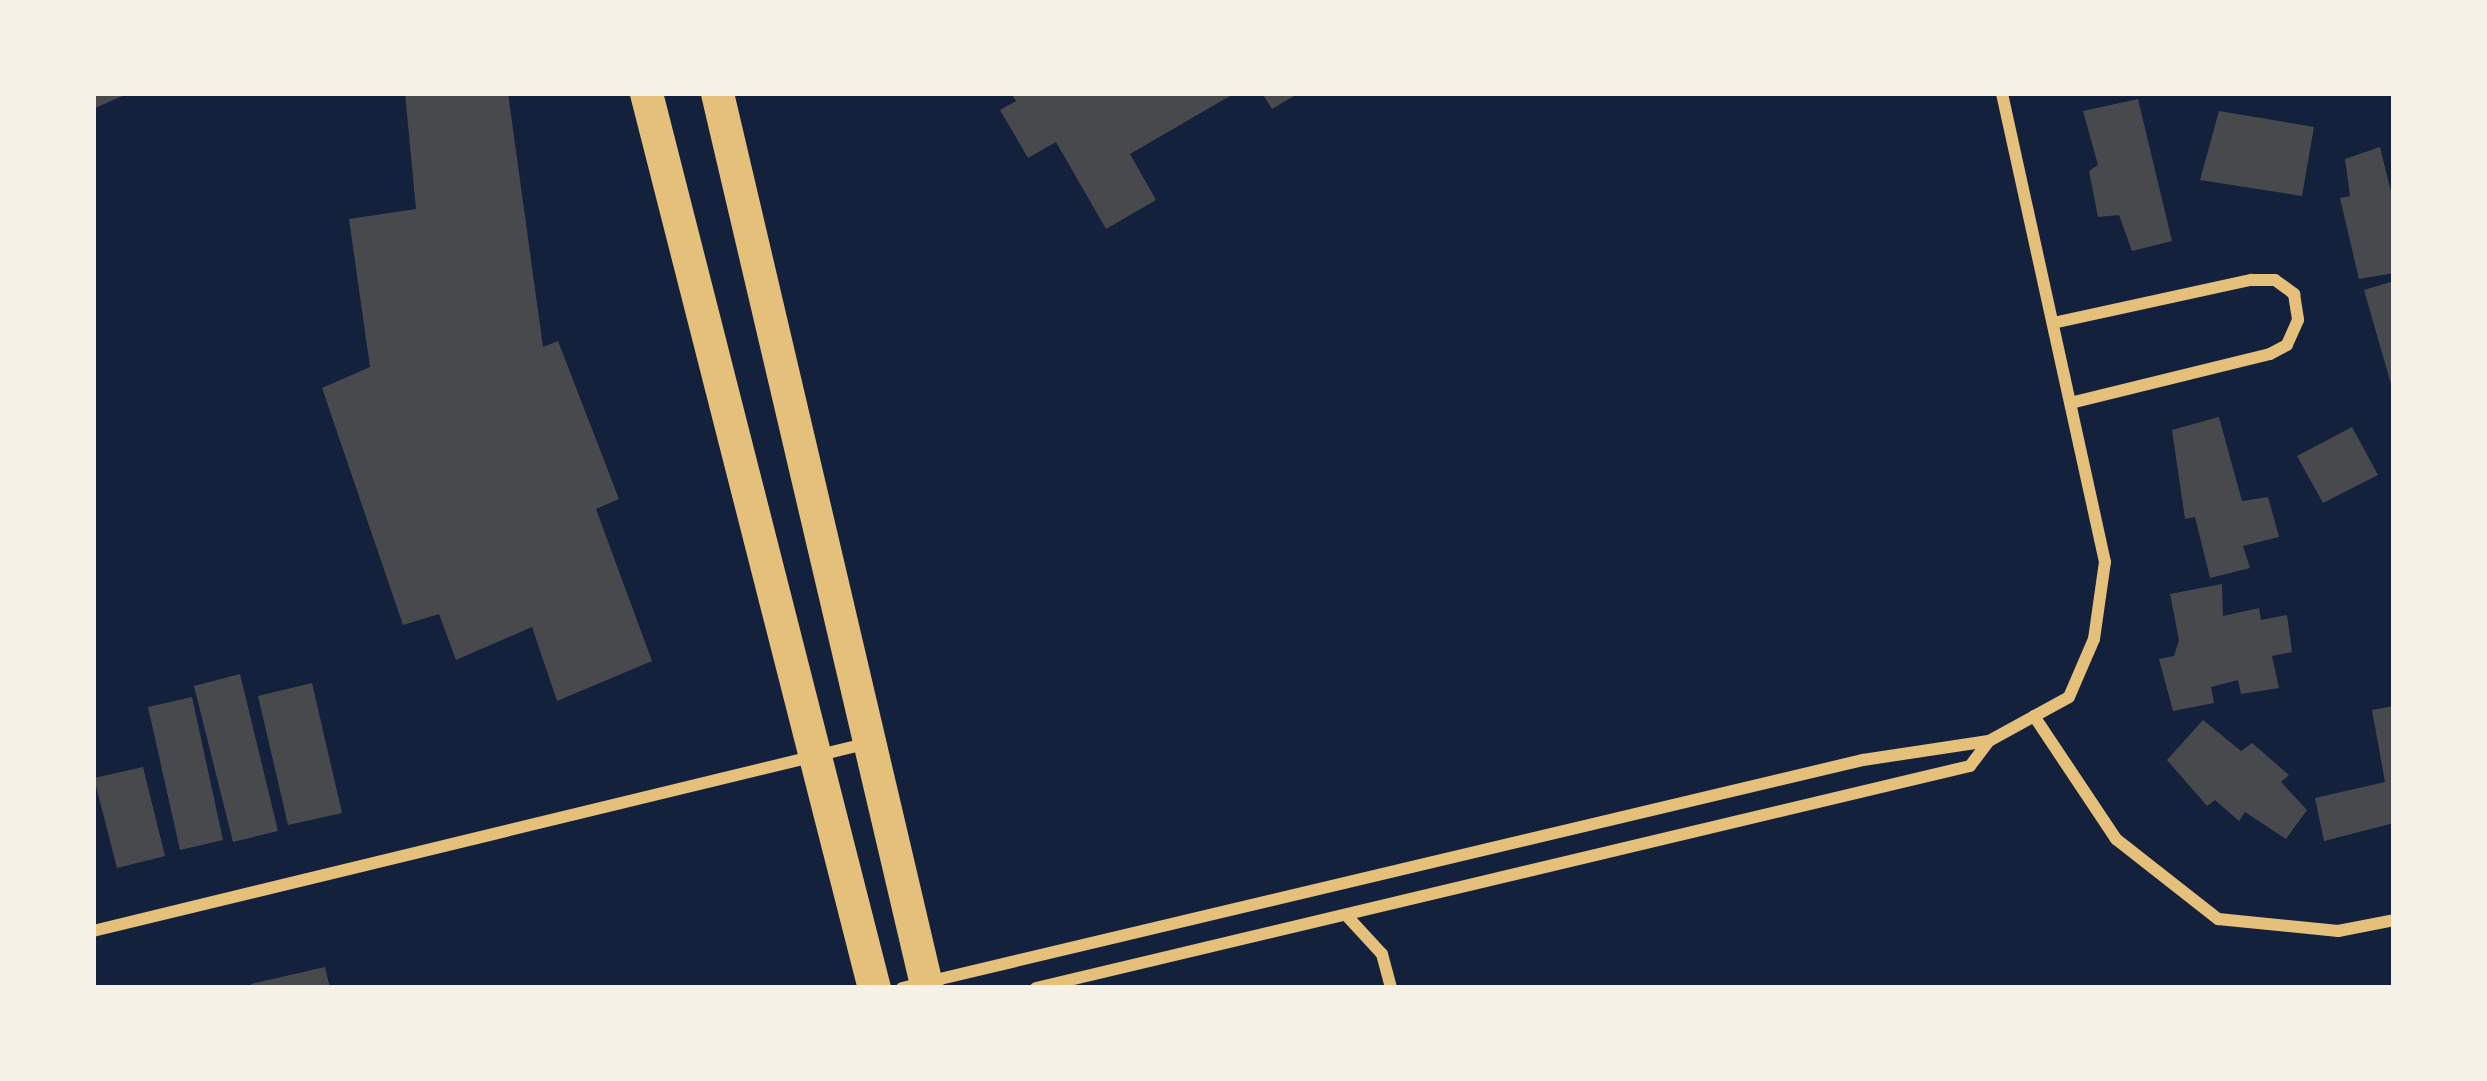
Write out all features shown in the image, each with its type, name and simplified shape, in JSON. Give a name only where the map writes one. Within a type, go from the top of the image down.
[{"type":"highway","points":[[646,93],[874,988]]},
{"type":"highway","points":[[717,93],[918,986]]},
{"type":"street","points":[[918,986],[1863,760],[1989,741],[2069,697],[2094,638],[2105,562],[2002,93]]},
{"type":"street","points":[[2054,322],[2251,280],[2276,280],[2294,294],[2298,320],[2287,345],[2270,354],[2071,403]]},
{"type":"street","points":[[2034,716],[2116,839],[2218,919],[2338,931],[2394,920]]},
{"type":"street","points":[[1036,988],[1970,766],[1989,741]]},
{"type":"street","points":[[93,931],[865,744]]},
{"type":"street","points":[[1346,915],[1370,935],[1391,988]]},
{"type":"building","points":[[93,93],[129,93],[93,109]]},
{"type":"building","points":[[405,93],[508,93],[543,347],[558,341],[619,499],[596,509],[652,661],[557,701],[532,627],[456,660],[439,614],[403,625],[322,388],[370,367],[349,219],[416,209]]},
{"type":"building","points":[[1011,93],[1235,93],[1130,154],[1156,200],[1106,229],[1056,142],[1028,158],[1000,110],[1016,101]]},
{"type":"building","points":[[1262,93],[1299,93],[1272,109]]},
{"type":"building","points":[[2138,99],[2172,241],[2132,251],[2119,215],[2098,217],[2089,171],[2098,165],[2083,111]]},
{"type":"building","points":[[2219,111],[2314,127],[2302,196],[2200,180]]},
{"type":"building","points":[[2380,147],[2394,204],[2394,273],[2359,279],[2340,198],[2350,196],[2345,159]]},
{"type":"building","points":[[2394,281],[2394,391],[2393,391],[2364,290]]},
{"type":"building","points":[[2219,417],[2242,501],[2268,497],[2279,537],[2243,546],[2250,568],[2210,578],[2195,517],[2185,519],[2172,430]]},
{"type":"building","points":[[2352,427],[2378,475],[2323,503],[2297,456]]},
{"type":"building","points":[[2222,584],[2223,616],[2259,608],[2261,620],[2287,615],[2292,652],[2272,656],[2279,688],[2241,694],[2238,680],[2211,687],[2214,703],[2173,711],[2159,659],[2174,656],[2179,640],[2170,594]]},
{"type":"building","points":[[240,674],[278,831],[233,842],[194,686]]},
{"type":"building","points":[[312,683],[342,813],[288,825],[258,696]]},
{"type":"building","points":[[192,697],[223,840],[180,850],[148,707]]},
{"type":"building","points":[[2394,706],[2394,823],[2324,841],[2315,798],[2385,782],[2372,710]]},
{"type":"building","points":[[2203,720],[2241,751],[2252,743],[2289,775],[2281,782],[2307,810],[2286,839],[2245,812],[2239,821],[2215,800],[2207,806],[2167,760]]},
{"type":"building","points":[[143,767],[165,856],[117,868],[94,778]]},
{"type":"building","points":[[325,967],[330,988],[252,988],[251,984]]}]
